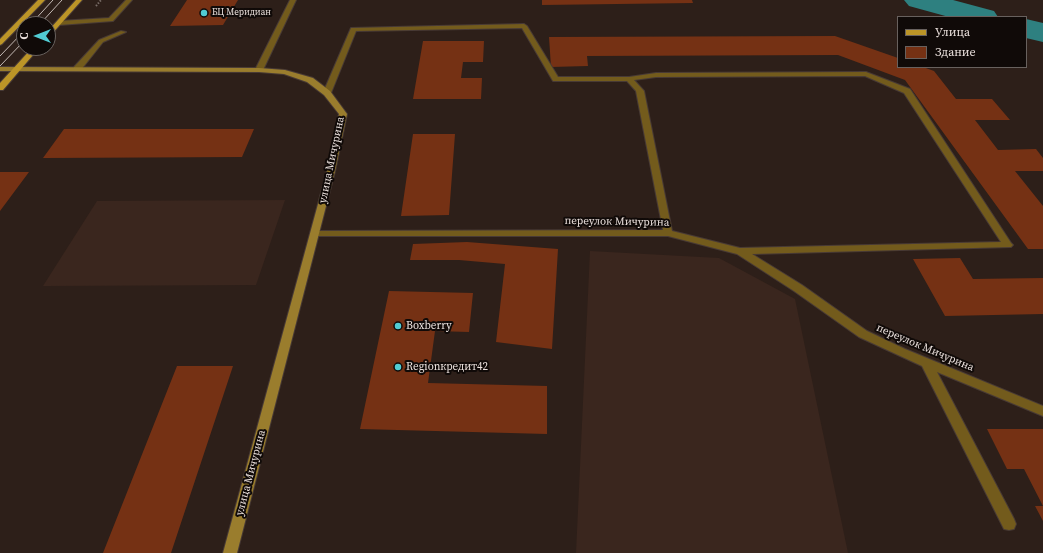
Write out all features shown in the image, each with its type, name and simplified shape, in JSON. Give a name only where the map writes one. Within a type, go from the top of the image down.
[{"type":"main road","points":[[0,43],[42,0]]},
{"type":"main road","points":[[56,26],[80,0]]},
{"type":"main road","points":[[0,88],[29,56]]},
{"type":"street","name":"улица Мичурина","points":[[0,69],[259,70],[285,72],[310,80],[327,93],[344,114],[315,234],[230,553]]},
{"type":"lane","points":[[59,23],[111,20],[129,0]]},
{"type":"lane","points":[[259,70],[293,0]]},
{"type":"lane","points":[[327,93],[354,29],[524,26],[556,79],[629,79],[656,75],[866,74],[907,91],[1008,245],[740,251]]},
{"type":"lane","points":[[77,69],[101,41],[123,32]]},
{"type":"lane","points":[[629,79],[640,91],[668,233]]},
{"type":"lane","name":"переулок Мичурина","points":[[315,234],[668,233],[740,251],[798,288],[863,334],[1043,411]]},
{"type":"lane","points":[[926,362],[1009,524]]},
{"type":"shaded area","points":[[285,200],[256,285],[43,286],[97,201]]},
{"type":"shaded area","points":[[590,251],[719,258],[795,299],[848,553],[576,553]]},
{"type":"building","name":"БЦ Меридиан","points":[[187,0],[238,0],[223,25],[170,26]]},
{"type":"building","points":[[542,0],[692,0],[693,3],[542,5]]},
{"type":"building","points":[[835,36],[897,58],[897,68],[926,68],[934,71],[956,99],[992,99],[1010,120],[975,120],[998,150],[1036,149],[1043,158],[1043,171],[1015,171],[1043,206],[1043,249],[1028,249],[905,80],[838,55],[587,56],[588,66],[551,67],[549,37]]},
{"type":"building","points":[[423,41],[484,41],[483,62],[463,62],[461,78],[482,78],[481,99],[413,99]]},
{"type":"building","points":[[64,129],[254,129],[242,157],[43,158]]},
{"type":"building","points":[[413,134],[455,134],[449,215],[401,216]]},
{"type":"building","points":[[0,172],[29,172],[0,211]]},
{"type":"building","points":[[467,242],[558,249],[552,349],[496,342],[505,264],[459,260],[410,260],[413,244]]},
{"type":"building","points":[[960,258],[973,279],[1043,278],[1043,314],[945,316],[913,259]]},
{"type":"building","points":[[389,291],[473,293],[469,332],[435,331],[428,383],[547,386],[547,434],[360,429]]},
{"type":"building","points":[[177,366],[233,366],[171,553],[103,553]]},
{"type":"building","points":[[987,429],[1043,429],[1043,506],[1024,469],[1007,469]]},
{"type":"building","points":[[1035,506],[1043,506],[1043,521]]},
{"type":"waterway","points":[[919,0],[979,16]]},
{"type":"waterway","points":[[1027,28],[1043,33]]},
{"type":"tram line","points":[[38,16],[53,0]]},
{"type":"tram line","points":[[47,16],[62,0]]},
{"type":"tram line","points":[[0,56],[16,39]]},
{"type":"tram line","points":[[0,66],[16,49]]},
{"type":"place","name":"БЦ Меридиан","points":[[204,13]]},
{"type":"place","name":"Boxberry","points":[[398,326]]},
{"type":"place","name":"Regionкредит42","points":[[398,367]]}]
